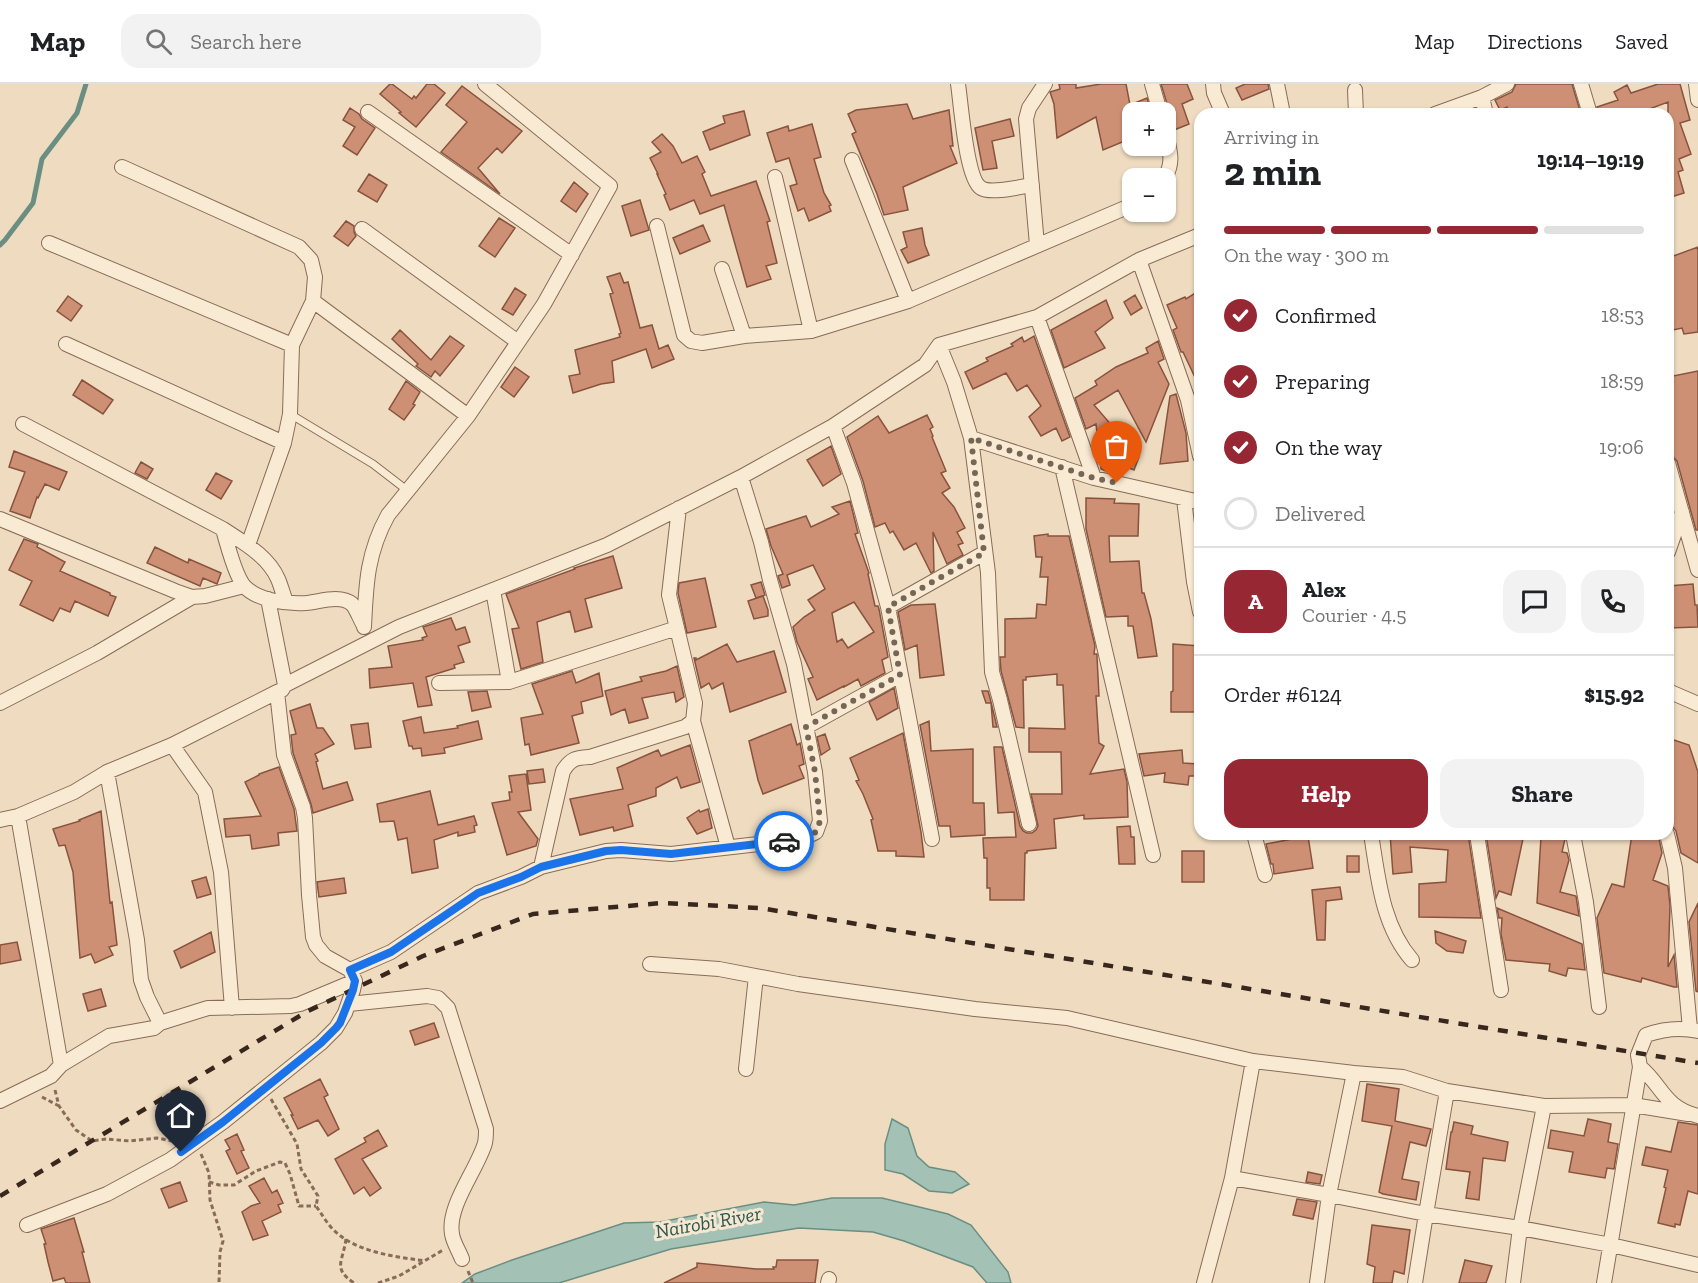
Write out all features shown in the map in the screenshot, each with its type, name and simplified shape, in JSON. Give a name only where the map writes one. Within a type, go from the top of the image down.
[{"type":"street","points":[[364,627],[366,582],[371,555],[378,533],[388,515],[468,416],[518,342],[572,255],[610,186],[485,84]]},
{"type":"street","points":[[958,84],[969,165],[977,184],[981,188],[990,190],[1032,185]]},
{"type":"street","points":[[1037,245],[1026,119],[1029,108],[1045,84]]},
{"type":"street","points":[[1152,84],[1157,102]]},
{"type":"street","points":[[1213,84],[1220,108]]},
{"type":"street","points":[[1277,84],[1282,108]]},
{"type":"street","points":[[1355,108],[1353,87],[1369,84]]},
{"type":"street","points":[[1452,108],[1482,97],[1507,84]]},
{"type":"street","points":[[1581,84],[1588,108]]},
{"type":"street","points":[[1696,84],[1698,100]]},
{"type":"street","points":[[1482,97],[1485,108]]},
{"type":"street","points":[[368,112],[572,255]]},
{"type":"street","points":[[852,160],[908,301]]},
{"type":"street","points":[[122,167],[299,247],[310,260],[315,277],[313,302],[292,345],[290,414],[284,443],[248,545]]},
{"type":"street","points":[[775,177],[811,331]]},
{"type":"street","points":[[657,226],[684,335],[691,341],[702,343],[744,336],[811,331],[908,301],[1122,209]]},
{"type":"street","points":[[362,229],[518,342]]},
{"type":"street","points":[[0,820],[18,816],[74,792],[107,772],[172,745],[387,633],[586,554],[741,477],[833,426],[925,365],[939,345],[1037,317],[1140,260],[1194,238]]},
{"type":"street","points":[[49,243],[292,345]]},
{"type":"street","points":[[1140,260],[1188,400],[1194,428]]},
{"type":"street","points":[[722,269],[744,336]]},
{"type":"street","points":[[313,302],[468,416]]},
{"type":"street","points":[[1037,317],[1094,478]]},
{"type":"street","points":[[66,344],[284,443]]},
{"type":"street","points":[[939,345],[954,382],[971,438],[988,573],[992,672],[1029,824]]},
{"type":"street","points":[[23,424],[223,529],[248,545],[267,561],[278,579],[286,602]]},
{"type":"street","points":[[833,426],[854,483],[888,607],[932,839]]},
{"type":"street","points":[[971,438],[1094,478],[1194,501]]},
{"type":"street","points":[[1062,467],[1153,855]]},
{"type":"street","points":[[0,1101],[51,1077],[61,1065],[109,1036],[154,1028],[160,1023],[208,1008],[300,1004],[391,952],[478,893],[541,867],[606,851],[671,854],[802,838],[816,832],[820,821],[815,772],[794,664],[741,477]]},
{"type":"street","points":[[1674,484],[1698,570]]},
{"type":"street","points":[[1184,499],[1194,582]]},
{"type":"street","points":[[679,508],[669,595],[695,703],[693,721],[728,847]]},
{"type":"street","points":[[1674,535],[1682,512]]},
{"type":"street","points":[[0,519],[192,597],[244,586]]},
{"type":"street","points":[[223,529],[236,571],[244,586],[268,599],[286,602],[343,600],[352,604],[364,627],[387,633]]},
{"type":"street","points":[[888,607],[984,553]]},
{"type":"street","points":[[493,590],[509,682]]},
{"type":"street","points":[[0,703],[97,654],[192,597]]},
{"type":"street","points":[[268,599],[281,689],[284,755],[305,818],[313,937],[325,956],[352,975]]},
{"type":"street","points":[[439,683],[509,682],[677,628]]},
{"type":"street","points":[[806,727],[900,675]]},
{"type":"street","points":[[1674,694],[1698,704]]},
{"type":"street","points":[[541,867],[563,771],[568,763],[575,758],[590,757],[685,727],[693,721]]},
{"type":"street","points":[[172,745],[206,792],[221,872],[232,1008]]},
{"type":"street","points":[[107,772],[141,980],[160,1023]]},
{"type":"street","points":[[18,816],[61,1065]]},
{"type":"street","points":[[1256,840],[1265,875]]},
{"type":"street","points":[[1372,840],[1384,907],[1403,950],[1412,960]]},
{"type":"street","points":[[1478,840],[1501,990]]},
{"type":"street","points":[[1574,840],[1586,902],[1599,1007]]},
{"type":"street","points":[[1604,1283],[1640,1066],[1638,1055],[1646,1035],[1659,1031],[1694,1030],[1675,868],[1668,840]]},
{"type":"street","points":[[650,964],[719,969],[798,984],[975,1009],[1067,1018],[1253,1060],[1403,1077],[1447,1090],[1544,1106],[1633,1105],[1693,1115]]},
{"type":"street","points":[[27,1225],[107,1194],[170,1160],[223,1122],[336,1028],[349,1004],[352,975]]},
{"type":"street","points":[[746,1069],[756,976]]},
{"type":"street","points":[[349,1004],[427,996],[438,998],[448,1008],[486,1129],[485,1142],[453,1214],[452,1236],[462,1259]]},
{"type":"street","points":[[1204,1283],[1232,1178],[1253,1060]]},
{"type":"street","points":[[1640,1066],[1672,1104],[1693,1115]]},
{"type":"street","points":[[1317,1283],[1329,1195],[1354,1073]]},
{"type":"street","points":[[1415,1283],[1447,1090]]},
{"type":"street","points":[[1513,1283],[1520,1228],[1544,1106]]},
{"type":"street","points":[[1232,1178],[1426,1214],[1520,1228],[1611,1245],[1698,1265]]},
{"type":"lane","points":[[290,414],[373,464],[408,491]]},
{"type":"path","points":[[265,1088],[297,1144],[300,1169],[318,1196],[316,1206],[330,1227],[353,1245],[393,1256],[425,1261]]},
{"type":"path","points":[[209,1182],[234,1185],[256,1172],[280,1162],[285,1163],[299,1206],[316,1206]]},
{"type":"path","points":[[346,1239],[340,1264],[343,1275],[354,1283]]},
{"type":"path","points":[[378,1283],[399,1276],[455,1243]]},
{"type":"water","points":[[892,1119],[908,1128],[917,1156],[929,1167],[955,1172],[969,1184],[952,1193],[929,1191],[903,1174],[885,1170],[885,1144]]},
{"type":"water","name":"Nairobi River","points":[[832,1198],[882,1198],[948,1214],[971,1225],[1008,1272],[1011,1283],[987,1283],[973,1267],[873,1232],[799,1228],[671,1249],[559,1283],[462,1283],[475,1274],[512,1260],[624,1223],[660,1222],[764,1202],[794,1205]]},
{"type":"building","points":[[390,84],[412,99],[414,96],[416,98],[427,84],[434,84],[445,93],[416,127],[380,94]]},
{"type":"building","points":[[1059,84],[1076,84],[1076,88],[1101,84],[1126,84],[1129,102],[1122,102],[1122,142],[1103,150],[1096,117],[1057,138],[1054,104],[1050,92],[1060,89]]},
{"type":"building","points":[[1161,84],[1187,84],[1193,99],[1182,104],[1189,124],[1176,129],[1176,102],[1167,102]]},
{"type":"building","points":[[1245,84],[1268,84],[1269,89],[1242,100],[1236,88]]},
{"type":"building","points":[[1516,84],[1572,84],[1579,108],[1499,108],[1495,100],[1512,92]]},
{"type":"building","points":[[1658,84],[1680,84],[1690,120],[1680,123],[1691,154],[1679,159],[1683,170],[1678,172],[1684,193],[1674,196],[1674,108],[1668,108],[1668,102],[1652,108],[1597,108],[1618,100],[1614,92],[1627,85],[1631,93]]},
{"type":"building","points":[[462,86],[522,131],[502,153],[497,148],[478,168],[500,194],[441,152],[467,122],[446,105]]},
{"type":"building","points":[[907,104],[913,119],[949,110],[953,146],[950,146],[957,163],[903,187],[908,210],[884,215],[852,134],[856,132],[848,114],[856,110]]},
{"type":"building","points":[[350,108],[375,128],[357,155],[343,146],[355,127],[343,120]]},
{"type":"building","points":[[744,111],[750,135],[710,150],[703,132],[725,123],[723,116]]},
{"type":"building","points":[[1010,119],[1014,136],[992,141],[997,168],[983,170],[975,128]]},
{"type":"building","points":[[812,124],[821,157],[814,159],[824,193],[831,205],[829,206],[831,211],[809,221],[804,208],[798,211],[790,186],[797,184],[789,158],[776,162],[767,133],[788,126],[789,131]]},
{"type":"building","points":[[662,134],[673,146],[682,163],[697,156],[705,172],[702,174],[711,196],[756,181],[770,221],[767,222],[777,263],[766,266],[771,279],[747,287],[724,205],[700,214],[694,200],[670,210],[664,195],[666,194],[650,158],[661,152],[652,142]]},
{"type":"building","points":[[369,174],[387,185],[377,202],[358,191]]},
{"type":"building","points":[[574,182],[588,194],[576,212],[561,201]]},
{"type":"building","points":[[640,200],[649,230],[631,236],[622,206]]},
{"type":"building","points":[[499,218],[515,228],[495,257],[479,246]]},
{"type":"building","points":[[346,221],[354,226],[356,236],[348,246],[334,236]]},
{"type":"building","points":[[703,225],[710,241],[680,254],[673,238]]},
{"type":"building","points":[[922,228],[929,255],[908,263],[901,250],[907,247],[903,232]]},
{"type":"building","points":[[1698,247],[1698,332],[1684,334],[1682,328],[1674,330],[1674,256]]},
{"type":"building","points":[[620,273],[624,283],[628,282],[640,328],[652,325],[659,349],[668,345],[674,359],[652,368],[646,349],[612,361],[614,382],[573,393],[569,376],[580,374],[575,350],[620,337],[621,333],[610,294],[613,293],[607,277]]},
{"type":"building","points":[[515,288],[526,295],[513,315],[502,309]]},
{"type":"building","points":[[1194,294],[1194,375],[1181,352],[1173,330],[1177,328],[1167,305],[1185,297],[1186,299]]},
{"type":"building","points":[[1135,295],[1142,308],[1131,315],[1124,302]]},
{"type":"building","points":[[68,296],[82,306],[71,321],[57,311]]},
{"type":"building","points":[[1106,300],[1113,318],[1095,332],[1105,348],[1064,368],[1051,330]]},
{"type":"building","points":[[400,330],[431,360],[450,336],[464,346],[440,376],[435,371],[431,377],[416,366],[418,364],[392,339]]},
{"type":"building","points":[[1034,336],[1070,437],[1062,441],[1056,428],[1041,436],[1029,417],[1041,406],[1027,385],[1017,391],[1006,373],[973,389],[965,372],[988,361],[986,358],[1013,346],[1011,344],[1022,337],[1024,342]]},
{"type":"building","points":[[1158,341],[1164,359],[1158,362],[1169,384],[1146,442],[1118,390],[1094,405],[1139,457],[1134,470],[1120,464],[1113,473],[1101,469],[1096,424],[1086,429],[1075,398],[1097,385],[1095,381],[1116,367],[1148,353],[1146,348]]},
{"type":"building","points":[[515,367],[529,377],[514,397],[501,387]]},
{"type":"building","points":[[1698,371],[1698,530],[1696,530],[1677,461],[1674,458],[1674,376]]},
{"type":"building","points":[[82,380],[113,400],[103,414],[73,395]]},
{"type":"building","points":[[406,381],[420,392],[413,404],[415,405],[404,420],[389,409]]},
{"type":"building","points":[[1176,394],[1186,433],[1188,461],[1160,464],[1170,396]]},
{"type":"building","points":[[927,415],[933,427],[930,429],[932,437],[946,471],[941,473],[950,488],[942,493],[954,507],[965,528],[957,532],[963,543],[958,545],[963,555],[947,564],[933,532],[934,571],[931,573],[916,543],[904,550],[893,531],[890,533],[885,523],[875,527],[863,481],[847,437],[878,416],[889,433]]},
{"type":"building","points":[[831,446],[841,474],[823,486],[807,460]]},
{"type":"building","points":[[14,451],[67,472],[59,490],[45,484],[37,497],[30,518],[10,511],[25,472],[9,467]]},
{"type":"building","points":[[141,462],[153,469],[147,479],[135,473]]},
{"type":"building","points":[[216,473],[232,481],[221,499],[206,490]]},
{"type":"building","points":[[1086,498],[1115,499],[1114,503],[1139,504],[1138,536],[1109,536],[1110,562],[1139,561],[1142,593],[1144,593],[1151,619],[1157,656],[1138,658],[1133,626],[1128,626],[1128,616],[1106,617],[1086,529]]},
{"type":"building","points":[[850,501],[858,533],[855,534],[869,573],[875,606],[879,609],[888,657],[882,660],[885,673],[861,686],[858,679],[817,700],[808,679],[813,677],[797,642],[793,627],[815,610],[808,600],[825,589],[813,565],[787,575],[790,585],[782,588],[778,576],[783,574],[766,529],[806,516],[811,527],[839,514],[832,507]],"holes":[[[854,602],[874,632],[848,648],[842,639],[837,642],[832,613]]]},
{"type":"building","points":[[1048,534],[1048,536],[1069,536],[1095,646],[1094,654],[1097,654],[1099,696],[1096,696],[1099,743],[1104,746],[1090,774],[1124,769],[1127,782],[1128,817],[1084,819],[1084,815],[1054,819],[1056,848],[1025,853],[1024,900],[990,900],[983,838],[1016,837],[1014,812],[998,813],[994,747],[1002,747],[1023,831],[1032,833],[1038,826],[1031,794],[1062,794],[1061,752],[1029,752],[1029,728],[1065,729],[1063,685],[1057,685],[1057,674],[1026,677],[1026,680],[1023,680],[1024,728],[1016,727],[1001,671],[1000,657],[1005,657],[1005,619],[1036,618],[1037,604],[1046,605],[1048,577],[1040,577],[1042,557],[1036,557],[1034,536]]},
{"type":"building","points":[[24,539],[38,544],[37,547],[65,562],[60,571],[116,597],[108,616],[75,601],[70,612],[60,608],[53,621],[20,605],[32,581],[9,570]]},
{"type":"building","points":[[155,547],[188,563],[189,559],[221,573],[217,584],[203,578],[200,586],[147,563]]},
{"type":"building","points":[[613,556],[622,588],[585,599],[592,627],[575,632],[570,611],[537,622],[543,662],[521,669],[512,629],[519,628],[506,594]]},
{"type":"building","points":[[705,578],[716,627],[687,633],[678,593],[679,583]]},
{"type":"building","points":[[761,582],[765,595],[756,598],[751,585]]},
{"type":"building","points":[[1693,584],[1698,627],[1674,628],[1674,586]]},
{"type":"building","points":[[763,596],[768,616],[754,619],[748,601]]},
{"type":"building","points":[[935,604],[944,675],[920,678],[917,645],[905,650],[898,612],[911,605]]},
{"type":"building","points":[[451,618],[456,630],[465,627],[470,642],[458,646],[464,662],[454,665],[455,668],[426,677],[432,705],[418,707],[413,683],[370,688],[369,669],[392,667],[388,646],[423,640],[422,638],[427,636],[423,627]]},
{"type":"building","points":[[727,644],[737,662],[774,651],[786,692],[730,712],[723,683],[712,689],[709,683],[701,688],[694,658],[696,660]]},
{"type":"building","points":[[1173,644],[1194,646],[1194,712],[1171,712],[1171,692],[1173,691]]},
{"type":"building","points":[[677,666],[684,697],[676,702],[674,692],[642,698],[648,718],[629,723],[625,709],[611,715],[605,691],[642,681],[640,677]]},
{"type":"building","points":[[572,671],[576,683],[599,673],[603,696],[581,702],[583,713],[572,716],[579,743],[531,755],[529,744],[525,745],[521,718],[543,714],[532,684]]},
{"type":"building","points":[[894,688],[898,708],[877,720],[869,702]]},
{"type":"building","points":[[487,691],[491,707],[472,711],[468,692]]},
{"type":"building","points":[[982,691],[988,691],[991,702],[997,727],[993,727],[991,703],[986,703]]},
{"type":"building","points":[[310,704],[317,728],[323,728],[334,744],[315,754],[323,789],[347,782],[353,800],[313,813],[293,753],[291,735],[296,734],[290,711]]},
{"type":"building","points":[[421,717],[424,733],[458,728],[457,726],[478,721],[482,739],[444,748],[445,753],[422,756],[421,748],[413,749],[409,746],[403,721]]},
{"type":"building","points":[[929,721],[931,751],[973,749],[973,803],[984,803],[985,835],[951,837],[950,826],[939,826],[920,725]]},
{"type":"building","points":[[368,723],[371,747],[355,749],[351,725]]},
{"type":"building","points":[[791,724],[797,745],[800,743],[804,764],[799,766],[804,778],[763,794],[749,741]]},
{"type":"building","points":[[903,733],[924,857],[896,856],[896,851],[878,851],[871,820],[873,819],[856,781],[859,780],[850,758]]},
{"type":"building","points":[[825,734],[830,749],[821,755],[817,737]]},
{"type":"building","points":[[1674,740],[1689,745],[1698,772],[1698,863],[1681,853],[1674,828]]},
{"type":"building","points":[[690,745],[700,782],[681,788],[677,777],[656,788],[656,796],[628,805],[633,826],[614,831],[613,827],[580,835],[570,799],[623,789],[617,768],[658,750],[661,756]]},
{"type":"building","points":[[1182,750],[1183,763],[1194,764],[1194,776],[1189,776],[1188,785],[1164,782],[1165,773],[1144,776],[1139,754]]},
{"type":"building","points":[[279,767],[294,809],[297,831],[278,833],[279,845],[252,849],[250,835],[226,837],[224,819],[261,816],[245,782]]},
{"type":"building","points":[[543,769],[545,782],[529,784],[527,771]]},
{"type":"building","points":[[526,774],[531,810],[518,812],[538,839],[536,846],[507,855],[492,803],[510,800],[509,792],[512,792],[509,776]]},
{"type":"building","points":[[430,791],[438,825],[474,816],[477,825],[474,826],[475,832],[458,836],[458,832],[434,840],[438,868],[412,873],[407,838],[398,840],[394,821],[380,822],[377,804]]},
{"type":"building","points":[[708,809],[712,828],[697,834],[687,818],[699,810],[700,812]]},
{"type":"building","points":[[101,811],[110,903],[112,902],[117,945],[109,947],[113,955],[95,963],[91,954],[80,958],[73,872],[65,845],[59,846],[53,829],[80,821]]},
{"type":"building","points":[[1130,826],[1131,837],[1134,837],[1135,864],[1119,864],[1117,827]]},
{"type":"building","points":[[1287,840],[1309,840],[1313,868],[1274,874],[1266,844]]},
{"type":"building","points":[[1390,840],[1469,840],[1481,918],[1419,917],[1419,884],[1446,882],[1448,850],[1410,847],[1412,872],[1393,874]]},
{"type":"building","points":[[1487,840],[1523,840],[1511,895],[1499,891],[1496,898]]},
{"type":"building","points":[[1541,840],[1565,840],[1562,852],[1567,853],[1569,860],[1560,892],[1576,896],[1579,916],[1537,903]]},
{"type":"building","points":[[1631,840],[1659,840],[1662,853],[1653,880],[1668,886],[1670,906],[1668,967],[1674,955],[1677,987],[1642,978],[1641,982],[1604,973],[1597,918],[1612,884],[1624,887]]},
{"type":"building","points":[[1182,851],[1204,851],[1204,882],[1182,882]]},
{"type":"building","points":[[1347,856],[1359,856],[1359,872],[1347,872]]},
{"type":"building","points":[[206,877],[211,894],[197,898],[192,881]]},
{"type":"building","points":[[344,878],[346,893],[319,897],[317,882]]},
{"type":"building","points":[[1340,887],[1342,899],[1326,901],[1325,940],[1317,940],[1312,890]]},
{"type":"building","points":[[1698,903],[1698,992],[1696,991],[1689,922]]},
{"type":"building","points":[[1497,908],[1582,944],[1585,970],[1568,968],[1566,976],[1549,971],[1550,964],[1506,960],[1501,934],[1502,918],[1499,918]]},
{"type":"building","points":[[1435,931],[1466,941],[1463,953],[1447,951],[1436,943]]},
{"type":"building","points":[[211,932],[215,952],[181,968],[174,951]]},
{"type":"building","points":[[17,942],[21,960],[0,964],[0,945]]},
{"type":"building","points":[[101,989],[106,1006],[88,1011],[83,994]]},
{"type":"building","points":[[434,1023],[439,1037],[415,1045],[410,1031]]},
{"type":"building","points":[[320,1079],[328,1095],[324,1097],[339,1129],[328,1136],[318,1120],[298,1129],[284,1098]]},
{"type":"building","points":[[1367,1084],[1399,1089],[1395,1121],[1431,1129],[1426,1146],[1410,1142],[1402,1179],[1419,1182],[1416,1200],[1379,1192],[1392,1126],[1362,1121]]},
{"type":"building","points":[[1588,1119],[1611,1124],[1608,1142],[1618,1144],[1614,1169],[1607,1168],[1605,1178],[1569,1172],[1573,1152],[1548,1148],[1551,1130],[1584,1136]]},
{"type":"building","points":[[1454,1122],[1473,1126],[1471,1134],[1508,1142],[1505,1161],[1483,1158],[1479,1200],[1466,1198],[1470,1172],[1446,1169]]},
{"type":"building","points":[[1678,1122],[1698,1125],[1698,1194],[1688,1191],[1680,1225],[1675,1224],[1675,1227],[1658,1223],[1668,1170],[1642,1165],[1646,1147],[1671,1152]]},
{"type":"building","points":[[378,1130],[387,1146],[362,1159],[381,1188],[370,1196],[364,1187],[354,1194],[335,1159],[366,1142],[364,1138]]},
{"type":"building","points":[[237,1134],[244,1150],[241,1151],[249,1168],[237,1174],[226,1151],[230,1149],[225,1140]]},
{"type":"building","points":[[1308,1172],[1322,1175],[1320,1184],[1306,1182]]},
{"type":"building","points":[[264,1178],[272,1193],[277,1190],[283,1203],[278,1205],[281,1212],[262,1221],[268,1235],[253,1240],[242,1212],[260,1203],[249,1186]]},
{"type":"building","points":[[180,1182],[187,1201],[169,1208],[161,1189]]},
{"type":"building","points":[[1297,1199],[1317,1202],[1313,1219],[1293,1215]]},
{"type":"building","points":[[74,1218],[90,1283],[66,1283],[64,1278],[53,1281],[48,1262],[41,1229]]},
{"type":"building","points":[[1372,1225],[1410,1230],[1404,1274],[1394,1271],[1392,1283],[1373,1283],[1375,1267],[1367,1264]]},
{"type":"building","points":[[777,1260],[818,1260],[815,1283],[664,1283],[697,1267],[697,1263],[774,1269]]},
{"type":"building","points":[[1465,1260],[1492,1266],[1486,1283],[1459,1283]]},
{"type":"waterway","points":[[0,245],[33,203],[42,159],[77,113],[86,84]]},
{"type":"railway","points":[[0,1196],[308,1011],[423,956],[533,914],[662,903],[760,908],[1698,1063]]},
{"type":"way so far","points":[[784,841],[809,836],[819,827],[815,772],[806,727],[900,675],[888,607],[984,553],[971,438],[1094,478],[1117,483]]},
{"type":"route","points":[[181,1152],[223,1122],[321,1043],[336,1028],[349,1004],[353,990],[355,981],[350,970],[391,952],[478,893],[541,867],[606,851],[671,854],[784,841]]}]
